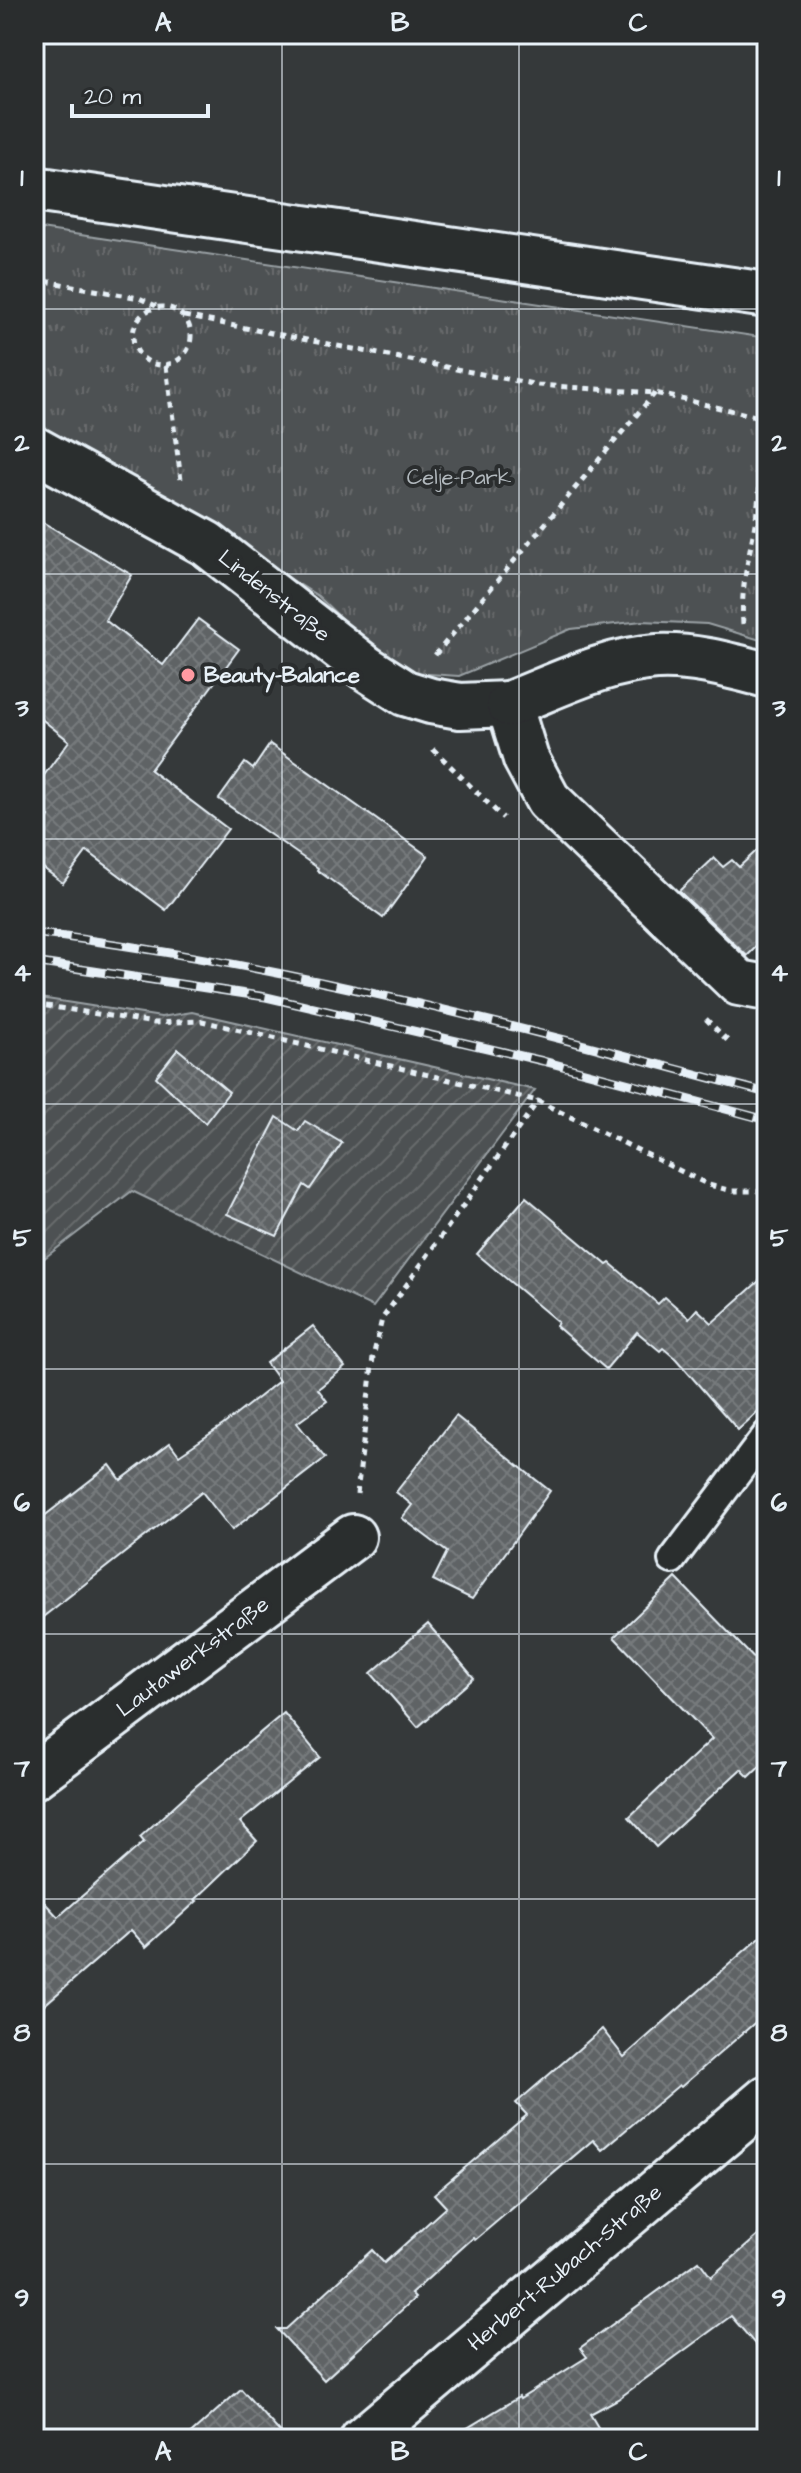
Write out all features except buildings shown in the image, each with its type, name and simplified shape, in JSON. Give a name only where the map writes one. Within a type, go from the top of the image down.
[{"type":"street","points":[[34,189],[767,295]]},
{"type":"street","name":"Lindenstraße","points":[[34,449],[189,533],[225,557],[384,681],[405,693],[460,706],[509,704],[582,675],[628,661],[658,657],[689,659],[754,672]]},
{"type":"street","points":[[509,704],[526,759],[548,800],[739,983],[767,988]]},
{"type":"street","name":"Lautawerkstraße","points":[[34,1776],[353,1537]]},
{"type":"street","name":"Herbert-Rubach-Straße","points":[[363,2439],[767,2098]]},
{"type":"lane","points":[[672,1560],[767,1434]]},
{"type":"path","points":[[34,279],[139,298],[156,306],[168,306],[184,316],[538,385],[655,393],[765,418],[759,495],[744,568],[754,672]]},
{"type":"path","points":[[156,306],[137,319],[133,330],[134,344],[140,356],[152,363],[166,366],[179,360],[189,350],[192,335],[184,316]]},
{"type":"path","points":[[166,366],[189,533]]},
{"type":"path","points":[[405,693],[655,393]]},
{"type":"path","points":[[34,1004],[154,1023],[202,1021],[538,1101],[709,1185],[732,1191],[767,1191]]},
{"type":"path","points":[[353,1537],[373,1357],[382,1319],[538,1101]]},
{"type":"green space","name":"Celje-Park","points":[[34,228],[767,338],[767,642],[707,624],[642,621],[571,629],[459,676],[397,672],[318,596],[75,445],[34,425]]},
{"type":"green space","points":[[34,997],[161,1017],[192,1012],[535,1090],[373,1307],[132,1191],[34,1266]]},
{"type":"railway","points":[[34,933],[219,962],[403,1000],[767,1093]]},
{"type":"railway","points":[[34,962],[266,997],[543,1061],[767,1120]]},
{"type":"place","name":"Beauty-Balance","points":[[188,675]]}]
